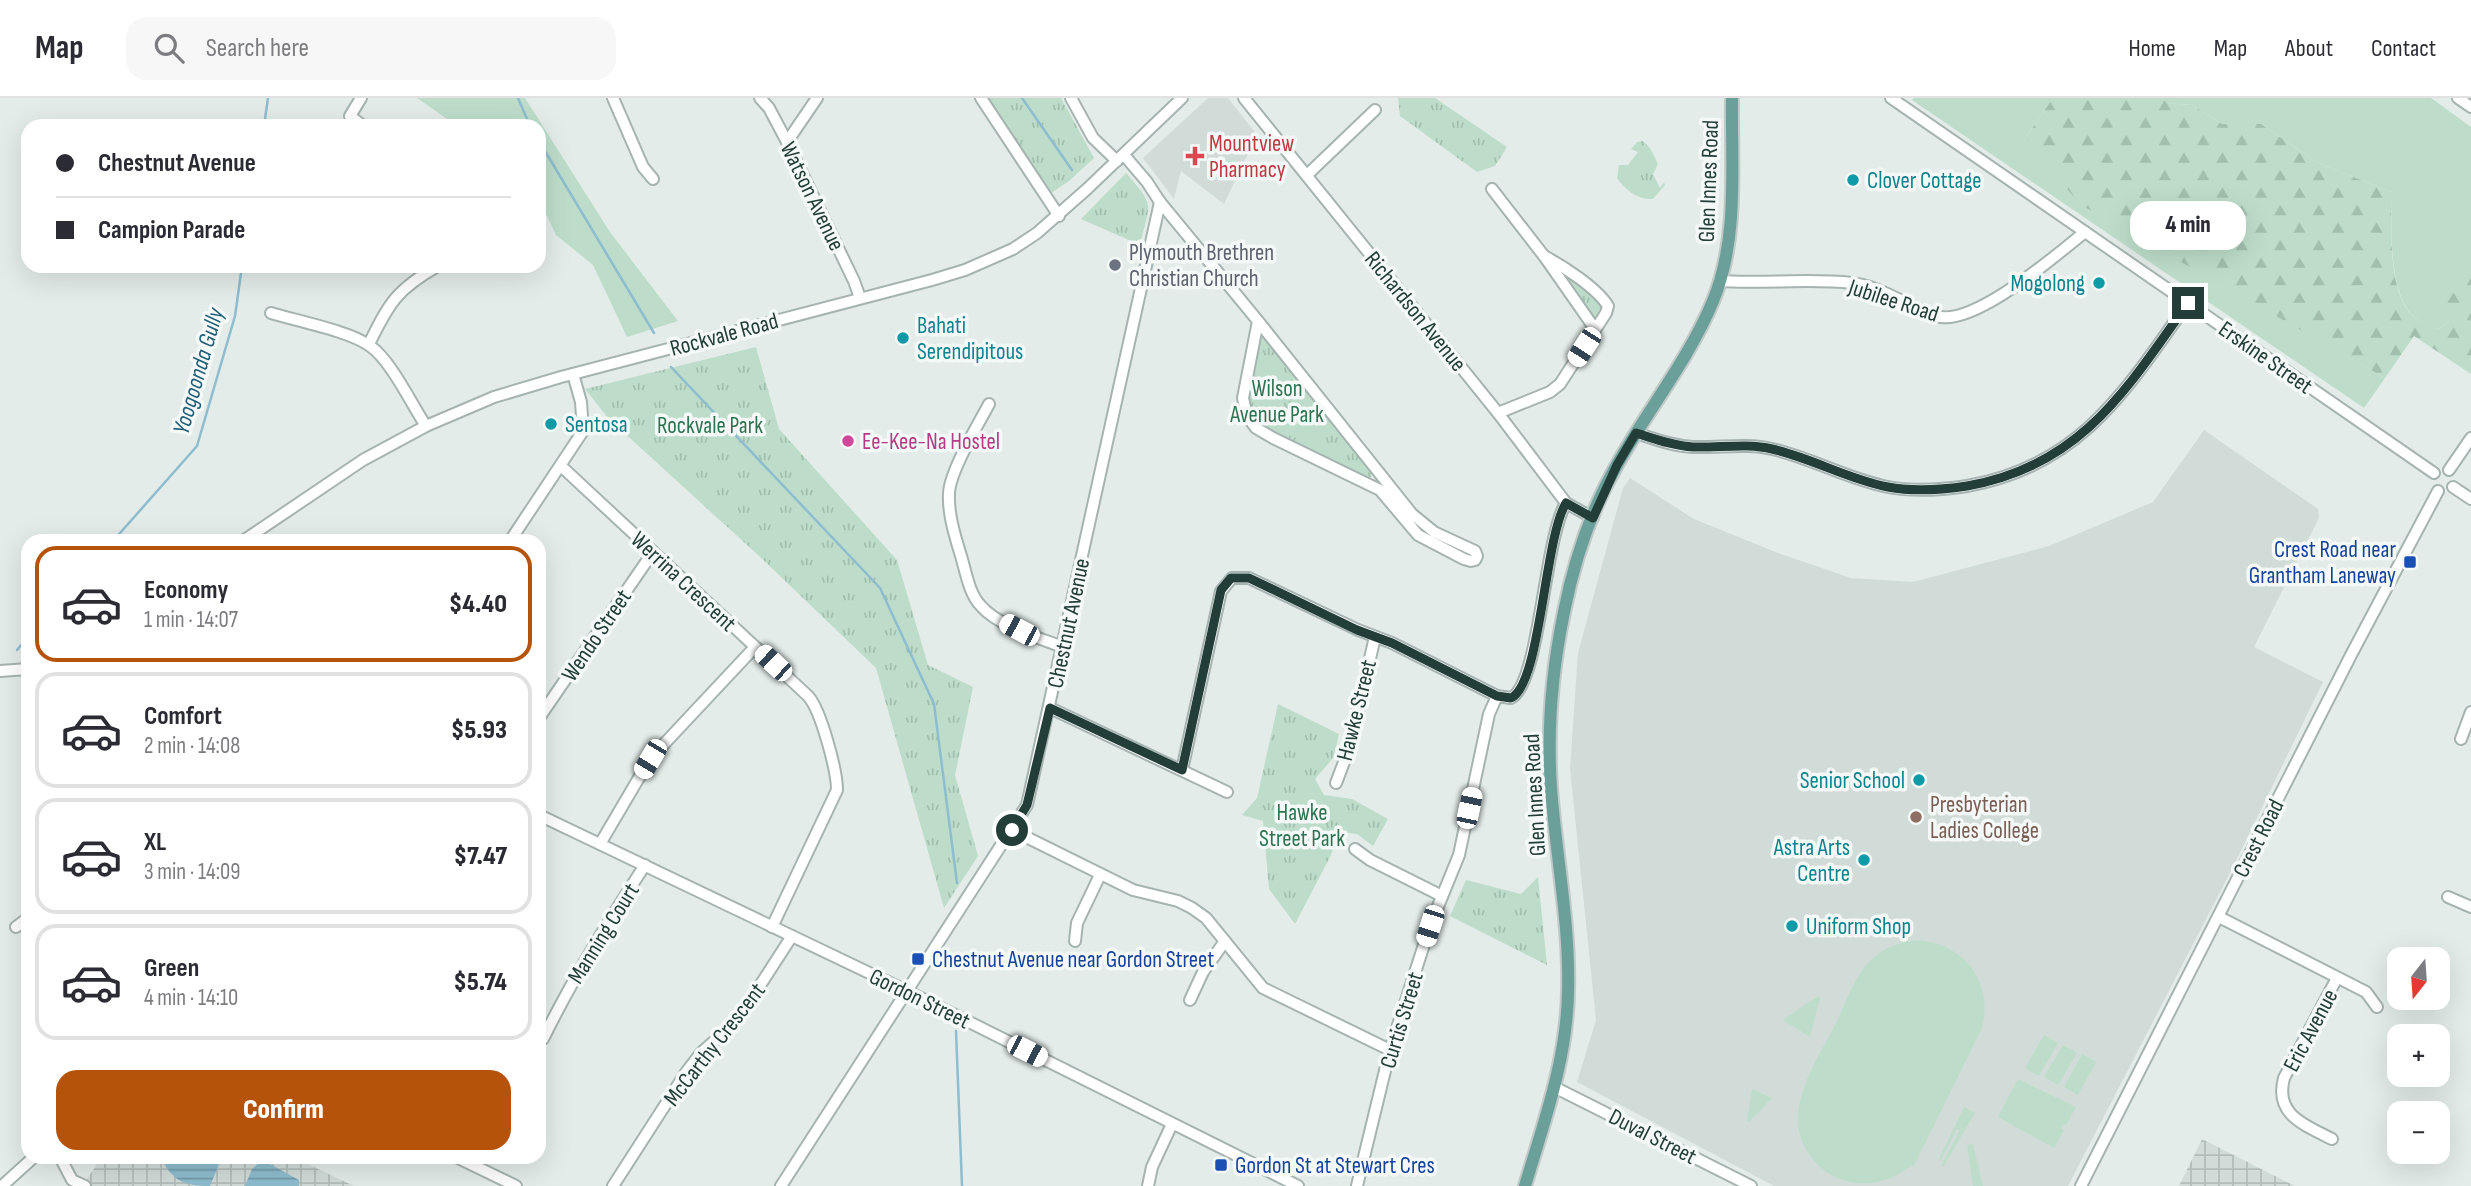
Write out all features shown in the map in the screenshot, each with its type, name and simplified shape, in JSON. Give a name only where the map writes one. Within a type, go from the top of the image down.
[{"type":"main road","name":"Glen Innes Road","points":[[1525,1186],[1555,1087],[1567,1021],[1568,960],[1551,788],[1550,715],[1564,612],[1580,553],[1617,465],[1695,337],[1713,301],[1730,224],[1732,98]]},
{"type":"street","points":[[348,119],[361,98]]},
{"type":"street","points":[[613,98],[643,167],[653,179]]},
{"type":"street","name":"Watson Avenue","points":[[760,98],[769,108],[787,142],[860,298]]},
{"type":"street","points":[[787,142],[817,98]]},
{"type":"street","points":[[981,98],[1059,216]]},
{"type":"street","points":[[1071,98],[1093,138],[1121,158],[1147,182],[1160,202],[1258,321],[1408,517],[1424,526],[1441,542]]},
{"type":"street","name":"Rockvale Road","points":[[253,534],[363,460],[426,426],[494,397],[965,270],[1013,249],[1059,216],[1182,98]]},
{"type":"street","name":"Richardson Avenue","points":[[1244,98],[1498,413],[1566,503],[1593,518]]},
{"type":"street","name":"Erskine Street","points":[[1891,98],[1905,102],[2085,232],[2434,473]]},
{"type":"street","points":[[2458,98],[2471,107]]},
{"type":"street","points":[[1307,175],[1375,110]]},
{"type":"street","points":[[1492,189],[1544,256],[1595,329]]},
{"type":"street","name":"Chestnut Avenue","points":[[781,1186],[1027,805],[1160,202]]},
{"type":"street","name":"Jubilee Road","points":[[1719,281],[1854,283],[1880,290],[1939,317],[1957,317],[1982,307],[2034,272],[2085,232]]},
{"type":"street","points":[[1498,413],[1550,392],[1560,384],[1606,313],[1608,306],[1604,299],[1544,256]]},
{"type":"street","points":[[369,344],[386,310],[410,282],[426,273]]},
{"type":"street","points":[[1636,433],[1690,447],[1767,447],[1851,478],[1908,490],[1947,489],[1984,483],[2039,464],[2087,430],[2129,387],[2188,303]]},
{"type":"street","points":[[271,313],[369,344],[382,356],[426,426]]},
{"type":"street","points":[[1258,321],[1243,398],[1250,421],[1273,438],[1384,486]]},
{"type":"street","points":[[515,534],[583,431],[581,402],[573,374]]},
{"type":"street","points":[[989,404],[949,490],[951,518],[966,573],[974,597],[989,614],[1019,630],[1063,647]]},
{"type":"street","points":[[2449,470],[2471,438]]},
{"type":"street","name":"Werrina Crescent","points":[[561,466],[814,703],[837,783],[833,802],[772,927]]},
{"type":"street","points":[[2441,469],[2449,470],[2455,478],[2453,487],[2438,491],[2432,483],[2434,473],[2441,469]]},
{"type":"street","points":[[2453,487],[2471,499]]},
{"type":"street","name":"Crest Road","points":[[2081,1186],[2351,655],[2438,491]]},
{"type":"street","points":[[1182,770],[1221,590],[1231,578],[1249,578],[1497,696],[1515,696],[1524,681],[1535,640],[1552,547],[1566,503]]},
{"type":"street","name":"Wendo Street","points":[[546,708],[653,552]]},
{"type":"street","name":"Hawke Street","points":[[1336,783],[1349,749],[1375,637]]},
{"type":"street","points":[[600,844],[650,759],[755,647]]},
{"type":"street","points":[[0,671],[21,669]]},
{"type":"street","name":"Curtis Street","points":[[1357,1186],[1390,1050],[1442,896],[1459,855],[1489,714],[1497,696]]},
{"type":"street","points":[[1050,708],[1227,792]]},
{"type":"street","points":[[2461,739],[2471,712]]},
{"type":"street","name":"Gordon Street","points":[[546,818],[907,991],[1298,1186]]},
{"type":"street","points":[[1012,830],[1133,890],[1178,901],[1192,908],[1206,918],[1263,988],[1390,1050]]},
{"type":"street","points":[[1355,849],[1370,860],[1442,896]]},
{"type":"street","name":"Manning Court","points":[[546,1034],[592,946],[645,865]]},
{"type":"street","points":[[1075,941],[1077,923],[1100,875]]},
{"type":"street","points":[[2448,897],[2471,907]]},
{"type":"street","points":[[2219,917],[2366,992],[2377,1007]]},
{"type":"street","points":[[16,927],[21,923]]},
{"type":"street","name":"McCarthy Crescent","points":[[613,1186],[687,1071],[701,1054],[737,1021],[792,936]]},
{"type":"street","points":[[1191,1000],[1203,972],[1225,941]]},
{"type":"street","name":"Eric Avenue","points":[[2332,1139],[2296,1119],[2287,1110],[2281,1089],[2284,1078],[2337,978]]},
{"type":"street","name":"Duval Street","points":[[1555,1087],[1752,1186]]},
{"type":"street","points":[[1148,1186],[1152,1167],[1172,1124]]},
{"type":"street","points":[[2,1186],[26,1164]]},
{"type":"street","points":[[63,1164],[70,1183],[85,1186]]},
{"type":"street","points":[[470,1164],[516,1186]]},
{"type":"shaded area","points":[[1208,98],[1228,98],[1257,135],[1224,204],[1181,171],[1174,199],[1143,158]]},
{"type":"shaded area","name":"Presbyterian Ladies College","points":[[2204,430],[2318,509],[2319,518],[2254,647],[2323,682],[2234,865],[2068,1186],[1774,1186],[1577,1082],[1596,1020],[1570,769],[1578,653],[1623,488],[1630,478],[1694,519],[1778,553],[1851,578],[1913,582],[2049,546],[2153,502]]},
{"type":"shaded area","points":[[2202,1139],[2295,1186],[2179,1186]]},
{"type":"shaded area","points":[[97,1164],[308,1164],[354,1186],[82,1186]]},
{"type":"green space","points":[[417,98],[525,98],[538,119],[447,119]]},
{"type":"green space","points":[[986,98],[1061,98],[1094,158],[1050,194]]},
{"type":"green space","points":[[1398,98],[1435,98],[1507,147],[1495,166],[1477,172],[1400,116]]},
{"type":"green space","points":[[2053,98],[2024,140],[2198,270],[2385,378],[2364,408],[1912,100]]},
{"type":"green space","points":[[2053,98],[2162,98],[2167,103],[2192,105],[2222,124],[2261,124],[2316,162],[2391,192],[2393,262],[2396,281],[2408,311],[2419,321],[2439,329],[2449,321],[2444,297],[2471,270],[2471,374],[2414,336],[2385,378],[2081,205],[2024,140]]},
{"type":"green space","points":[[2162,98],[2431,98],[2471,127],[2471,274],[2449,321],[2439,329],[2424,324],[2409,311],[2401,297],[2393,262],[2391,192],[2316,162],[2261,124],[2222,124],[2192,105],[2167,103]]},
{"type":"green space","points":[[546,131],[610,232],[678,321],[627,337],[593,265],[556,235],[546,214]]},
{"type":"green space","points":[[1643,141],[1658,164],[1653,174],[1660,188],[1664,182],[1665,185],[1653,199],[1632,193],[1617,178],[1619,165],[1628,165],[1638,152],[1631,149],[1637,142]]},
{"type":"green space","points":[[1126,173],[1142,193],[1148,206],[1140,245],[1081,219]]},
{"type":"green space","points":[[1554,262],[1608,306],[1595,329]]},
{"type":"green space","name":"Wilson Avenue Park","points":[[1264,335],[1372,470],[1371,477],[1273,434],[1251,418],[1247,394],[1260,337]]},
{"type":"green space","name":"Rockvale Park","points":[[756,347],[779,429],[897,560],[928,665],[973,687],[955,775],[978,856],[944,908],[876,668],[758,555],[609,419],[585,389]]},
{"type":"green space","name":"Hawke Street Park","points":[[1278,704],[1339,734],[1334,757],[1315,779],[1324,795],[1352,799],[1388,819],[1373,846],[1357,834],[1340,832],[1295,924],[1269,889],[1263,821],[1242,815],[1257,798]]},
{"type":"green space","points":[[1538,877],[1547,965],[1450,916],[1466,880],[1521,894]]},
{"type":"green space","points":[[1917,940],[1949,949],[1972,968],[1984,995],[1982,1028],[1914,1166],[1911,1165],[1898,1175],[1875,1182],[1845,1181],[1819,1166],[1802,1141],[1798,1124],[1804,1089],[1861,972],[1878,954],[1888,948]]},
{"type":"green space","points":[[1818,996],[1820,998],[1810,1037],[1783,1020]]},
{"type":"green space","points":[[2044,1035],[2058,1043],[2039,1076],[2025,1068]]},
{"type":"green space","points":[[2063,1045],[2077,1053],[2058,1085],[2044,1077]]},
{"type":"green space","points":[[2082,1054],[2096,1062],[2078,1095],[2064,1087]]},
{"type":"green space","points":[[2018,1079],[2076,1107],[2066,1125],[2063,1124],[2061,1128],[2064,1130],[2054,1148],[1998,1117]]},
{"type":"green space","points":[[1752,1089],[1772,1098],[1749,1122],[1747,1121]]},
{"type":"green space","points":[[1964,1107],[1975,1113],[1943,1167],[1941,1166],[1960,1130],[1957,1129],[1941,1160],[1939,1159]]},
{"type":"green space","points":[[1973,1144],[1983,1186],[1973,1186],[1967,1145]]},
{"type":"water","points":[[165,1164],[219,1164],[210,1186],[186,1183],[170,1172]]},
{"type":"water","points":[[258,1164],[270,1164],[299,1180],[299,1186],[245,1186],[252,1169]]},
{"type":"waterway","name":"Yoogoonda Gully","points":[[265,119],[268,98]]},
{"type":"waterway","points":[[518,98],[527,119]]},
{"type":"waterway","points":[[1022,98],[1072,170]]},
{"type":"waterway","points":[[546,153],[654,333]]},
{"type":"waterway","name":"Yoogoonda Gully","points":[[119,534],[197,446],[235,316],[241,273]]},
{"type":"waterway","points":[[671,367],[880,588],[934,704],[957,883]]},
{"type":"waterway","name":"Yoogoonda Gully","points":[[17,650],[21,645]]},
{"type":"waterway","points":[[956,1031],[962,1186]]},
{"type":"place","name":"Mountview Pharmacy","points":[[1195,156]]},
{"type":"place","name":"Clover Cottage","points":[[1853,180]]},
{"type":"place","name":"Plymouth Brethren Christian Church","points":[[1115,265]]},
{"type":"place","name":"Mogolong","points":[[2099,283]]},
{"type":"place","name":"Bahati Serendipitous","points":[[903,338]]},
{"type":"place","name":"Sentosa","points":[[551,424]]},
{"type":"place","name":"Ee-Kee-Na Hostel","points":[[848,441]]},
{"type":"place","name":"Crest Road near Grantham Laneway","points":[[2410,562]]},
{"type":"place","name":"Senior School","points":[[1919,780]]},
{"type":"place","name":"Presbyterian Ladies College","points":[[1916,817]]},
{"type":"place","name":"Astra Arts Centre","points":[[1864,860]]},
{"type":"place","name":"Uniform Shop","points":[[1792,926]]},
{"type":"place","name":"Chestnut Avenue near Gordon Street","points":[[918,959]]},
{"type":"place","name":"Gordon St at Stewart Cres","points":[[1221,1165]]},
{"type":"route","points":[[1012,830],[1027,805],[1050,708],[1182,770],[1221,590],[1231,578],[1249,578],[1357,630],[1392,643],[1497,696],[1511,698],[1518,694],[1529,664],[1562,510],[1566,503],[1593,518],[1617,465],[1636,433],[1690,447],[1767,447],[1851,478],[1908,490],[1947,489],[1984,483],[2039,464],[2087,430],[2129,387],[2188,303]]}]
